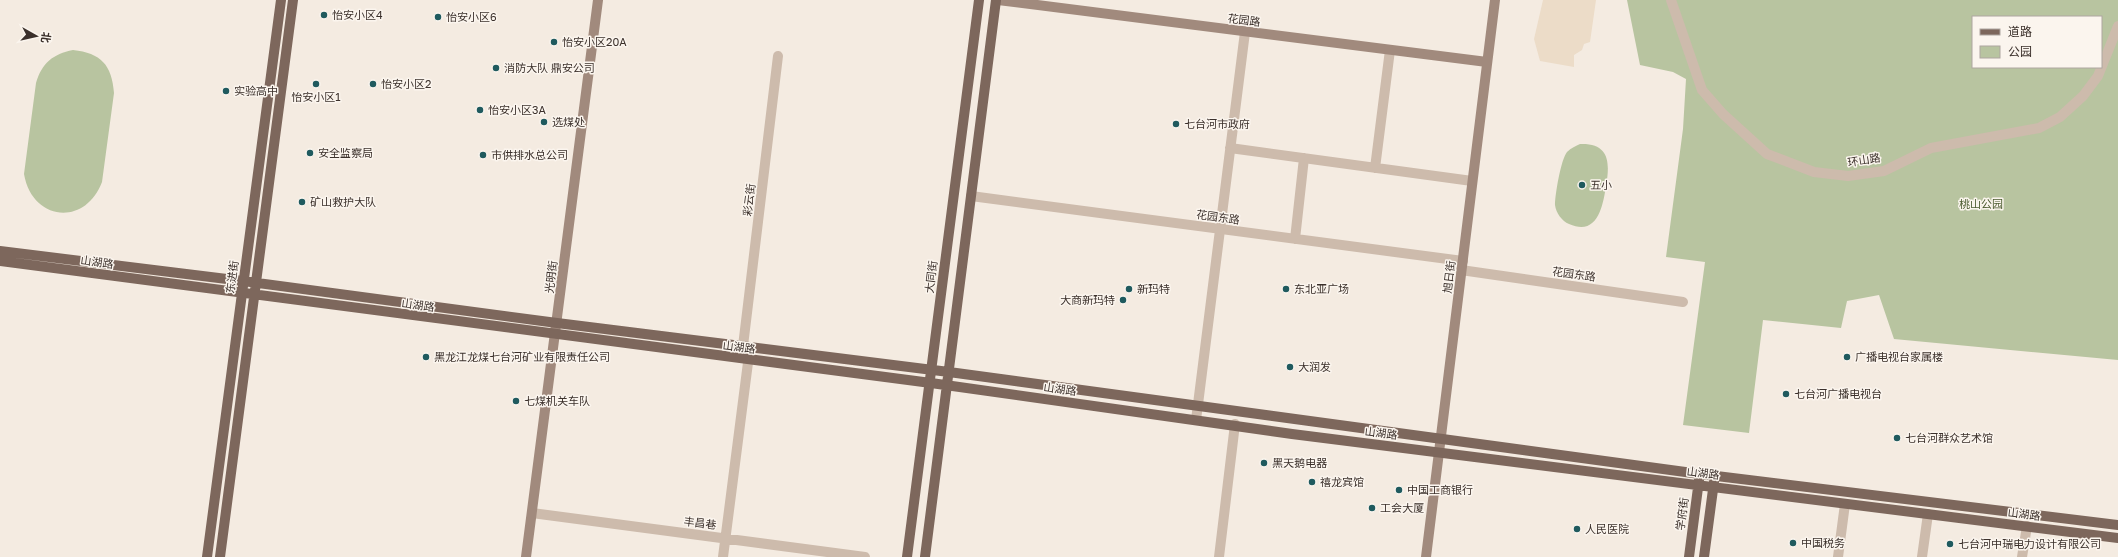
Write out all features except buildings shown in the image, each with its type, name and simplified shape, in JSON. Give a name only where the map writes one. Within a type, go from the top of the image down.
[{"type":"main road","name":"东进街","points":[[207,557],[280,0]]},
{"type":"main road","points":[[220,557],[293,0]]},
{"type":"main road","name":"光明街","points":[[526,557],[556,336],[598,0]]},
{"type":"main road","name":"大同街","points":[[908,557],[979,0]]},
{"type":"main road","points":[[925,557],[997,0]]},
{"type":"main road","name":"花园路","points":[[997,0],[1487,62]]},
{"type":"main road","name":"旭日街","points":[[1426,557],[1495,0]]},
{"type":"main road","name":"山湖路","points":[[0,251],[243,280],[256,283],[557,323],[949,372],[1700,474],[2118,525]]},
{"type":"main road","name":"山湖路","points":[[0,261],[556,336],[931,383],[1196,420],[1235,424],[1292,434],[2118,538]]},
{"type":"main road","name":"学府街","points":[[1689,557],[1700,474]]},
{"type":"main road","points":[[1704,557],[1715,475]]},
{"type":"street","name":"环山路","points":[[1671,0],[1702,90],[1724,114],[1768,154],[1814,172],[1848,176],[1884,171],[1931,148],[2039,128],[2060,117],[2083,96],[2098,76],[2101,68]]},
{"type":"street","name":"环山路","points":[[2102,66],[2118,26]]},
{"type":"street","points":[[1196,420],[1245,32]]},
{"type":"street","points":[[1375,168],[1390,50]]},
{"type":"street","name":"彩云街","points":[[723,557],[748,360],[746,347],[778,56]]},
{"type":"street","points":[[1230,148],[1472,181]]},
{"type":"street","points":[[1295,239],[1304,158]]},
{"type":"street","name":"花园东路","points":[[971,196],[1295,239],[1683,302]]},
{"type":"street","points":[[1219,557],[1235,424]]},
{"type":"street","points":[[1838,557],[1845,504]]},
{"type":"street","name":"丰昌巷","points":[[532,513],[865,557]]},
{"type":"street","points":[[1922,557],[1928,514]]},
{"type":"street","points":[[2022,557],[2027,526]]},
{"type":"green space","name":"桃山公园","points":[[1627,0],[2118,0],[2118,360],[1894,339],[1879,295],[1847,301],[1841,328],[1763,320],[1749,433],[1683,425],[1705,262],[1666,257],[1683,129],[1686,79],[1673,72],[1640,65]]},
{"type":"green space","points":[[73,50],[91,54],[103,62],[111,75],[114,93],[102,182],[94,197],[84,206],[72,212],[60,212],[48,209],[37,201],[29,190],[24,174],[38,76],[49,60],[60,54]]},
{"type":"green space","name":"五小","points":[[1580,144],[1597,147],[1602,151],[1606,156],[1608,170],[1601,210],[1593,223],[1587,226],[1579,227],[1564,221],[1558,214],[1555,205],[1559,177],[1565,156],[1567,152]]},
{"type":"shaded area","points":[[1543,0],[1596,0],[1590,42],[1584,44],[1582,50],[1574,55],[1574,67],[1540,61],[1534,39]]},
{"type":"place","name":"怡安小区4","points":[[324,15]]},
{"type":"place","name":"怡安小区6","points":[[438,17]]},
{"type":"place","name":"怡安小区20A","points":[[554,42]]},
{"type":"place","name":"消防大队 鼎安公司","points":[[496,68]]},
{"type":"place","name":"怡安小区1","points":[[316,84]]},
{"type":"place","name":"怡安小区2","points":[[373,84]]},
{"type":"place","name":"实验高中","points":[[226,91]]},
{"type":"place","name":"怡安小区3A","points":[[480,110]]},
{"type":"place","name":"选煤处","points":[[544,122]]},
{"type":"place","name":"七台河市政府","points":[[1176,124]]},
{"type":"place","name":"安全监察局","points":[[310,153]]},
{"type":"place","name":"市供排水总公司","points":[[483,155]]},
{"type":"place","name":"五小","points":[[1582,185]]},
{"type":"place","name":"矿山救护大队","points":[[302,202]]},
{"type":"place","name":"新玛特","points":[[1129,289]]},
{"type":"place","name":"东北亚广场","points":[[1286,289]]},
{"type":"place","name":"大商新玛特","points":[[1123,300]]},
{"type":"place","name":"黑龙江龙煤七台河矿业有限责任公司","points":[[426,357]]},
{"type":"place","name":"广播电视台家属楼","points":[[1847,357]]},
{"type":"place","name":"大润发","points":[[1290,367]]},
{"type":"place","name":"七台河广播电视台","points":[[1786,394]]},
{"type":"place","name":"七煤机关车队","points":[[516,401]]},
{"type":"place","name":"七台河群众艺术馆","points":[[1897,438]]},
{"type":"place","name":"黑天鹅电器","points":[[1264,463]]},
{"type":"place","name":"禧龙宾馆","points":[[1312,482]]},
{"type":"place","name":"中国工商银行","points":[[1399,490]]},
{"type":"place","name":"工会大厦","points":[[1372,508]]},
{"type":"place","name":"人民医院","points":[[1577,529]]},
{"type":"place","name":"中国税务","points":[[1793,543]]},
{"type":"place","name":"七台河中瑞电力设计有限公司","points":[[1950,544]]}]
